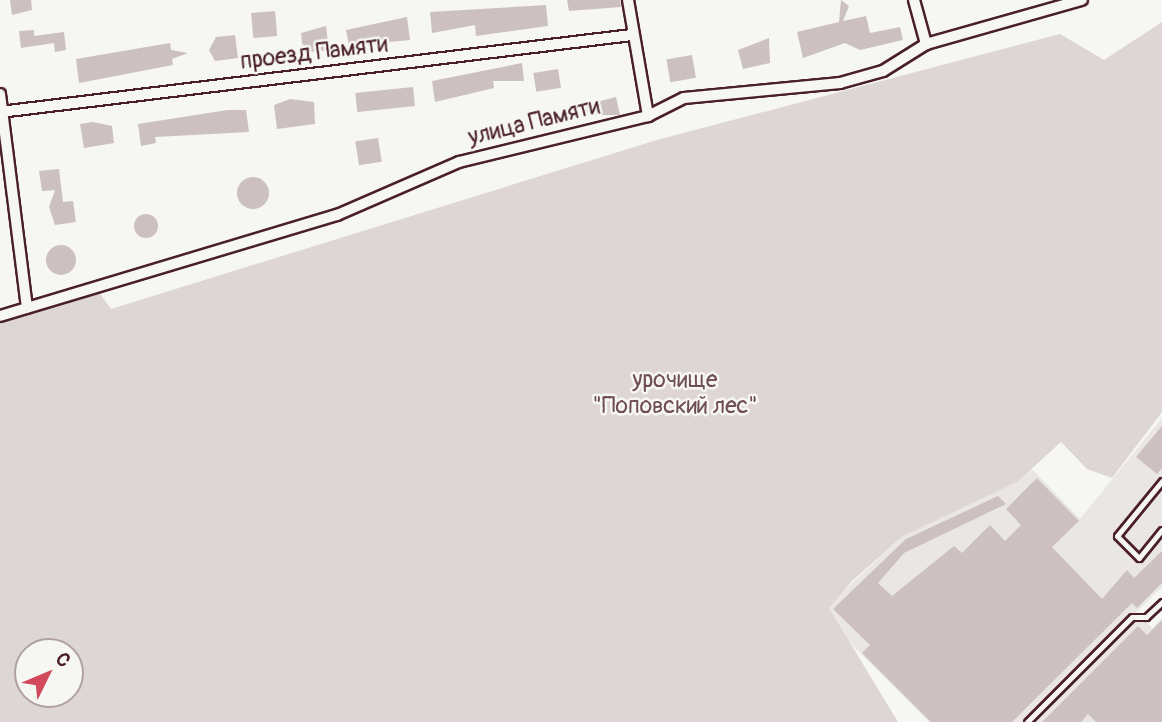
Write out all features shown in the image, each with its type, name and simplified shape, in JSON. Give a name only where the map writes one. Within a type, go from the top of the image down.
[{"type":"street","points":[[628,0],[648,116]]},
{"type":"street","points":[[914,0],[926,44]]},
{"type":"street","name":"улица Памяти","points":[[0,316],[337,215],[459,162],[648,116],[684,99],[840,83],[883,71],[926,44],[1082,0]]},
{"type":"street","name":"проезд Памяти","points":[[1,111],[632,35]]},
{"type":"street","points":[[0,94],[27,307]]},
{"type":"lane","points":[[1162,481],[1117,536],[1139,558],[1162,530]]},
{"type":"lane","points":[[1027,722],[1132,617],[1146,617],[1162,602]]},
{"type":"shaded area","points":[[1162,418],[1162,587],[1136,612],[1152,628],[1162,618],[1162,722],[929,722],[820,613],[904,535],[1013,484],[1031,468],[1080,519]]},
{"type":"green space","name":"урочище \"Поповский лес\"","points":[[1162,22],[1162,412],[1112,478],[1087,469],[1061,442],[1017,482],[903,536],[852,581],[829,608],[898,722],[0,722],[0,317],[96,288],[111,309],[657,140],[1060,34],[1104,60]]},
{"type":"building","points":[[10,0],[31,0],[32,10],[12,15]]},
{"type":"building","points":[[567,0],[620,0],[621,7],[569,11]]},
{"type":"building","points":[[841,0],[849,6],[843,21],[866,16],[870,33],[900,27],[903,40],[860,50],[845,43],[803,58],[797,32],[839,22]]},
{"type":"building","points":[[546,5],[548,26],[476,36],[475,25],[432,33],[430,12]]},
{"type":"building","points":[[275,11],[277,36],[253,38],[251,13]]},
{"type":"building","points":[[407,17],[410,40],[349,46],[346,30]]},
{"type":"building","points":[[326,26],[329,50],[303,53],[301,33]]},
{"type":"building","points":[[34,30],[34,36],[64,32],[66,50],[55,52],[54,43],[21,48],[19,31]]},
{"type":"building","points":[[235,35],[238,58],[215,61],[209,50],[216,37]]},
{"type":"building","points":[[769,38],[770,63],[743,69],[738,50]]},
{"type":"building","points":[[170,43],[171,50],[188,53],[172,59],[173,65],[79,83],[76,59]]},
{"type":"building","points":[[692,55],[696,78],[670,82],[666,60]]},
{"type":"building","points":[[522,63],[524,81],[493,81],[494,88],[435,102],[432,81]]},
{"type":"building","points":[[558,69],[561,88],[536,92],[533,73]]},
{"type":"building","points":[[413,87],[415,106],[357,112],[355,93]]},
{"type":"building","points":[[616,97],[620,115],[583,115],[581,106]]},
{"type":"building","points":[[290,99],[314,102],[315,124],[277,129],[274,105]]},
{"type":"building","points":[[228,110],[246,110],[249,132],[155,137],[156,143],[141,146],[138,124]]},
{"type":"building","points":[[93,122],[112,126],[114,143],[84,148],[80,124]]},
{"type":"building","points":[[378,138],[382,162],[359,165],[355,142]]},
{"type":"building","points":[[59,169],[63,202],[73,201],[76,222],[55,225],[49,207],[55,190],[42,191],[39,171]]},
{"type":"building","points":[[253,177],[264,182],[269,193],[264,204],[253,209],[242,204],[237,193],[242,182]]},
{"type":"building","points":[[146,214],[155,217],[158,226],[155,235],[146,238],[137,235],[134,226],[137,217]]},
{"type":"building","points":[[61,245],[67,246],[75,254],[75,266],[67,274],[61,275],[55,274],[47,266],[46,260],[47,254],[55,246]]},
{"type":"building","points":[[1162,426],[1162,468],[1157,474],[1136,457]]},
{"type":"building","points":[[1037,478],[1079,521],[1052,547],[1102,599],[1127,570],[1134,578],[1162,551],[1162,583],[1137,608],[1132,603],[1012,722],[931,722],[862,653],[870,645],[833,609],[906,539],[998,496],[1006,504],[904,553],[878,583],[892,596],[954,546],[962,553],[990,525],[1005,541],[1021,525],[1006,509]]},
{"type":"building","points":[[1162,620],[1162,722],[1096,722],[1088,714],[1081,722],[1042,722],[1138,626],[1147,635]]}]
